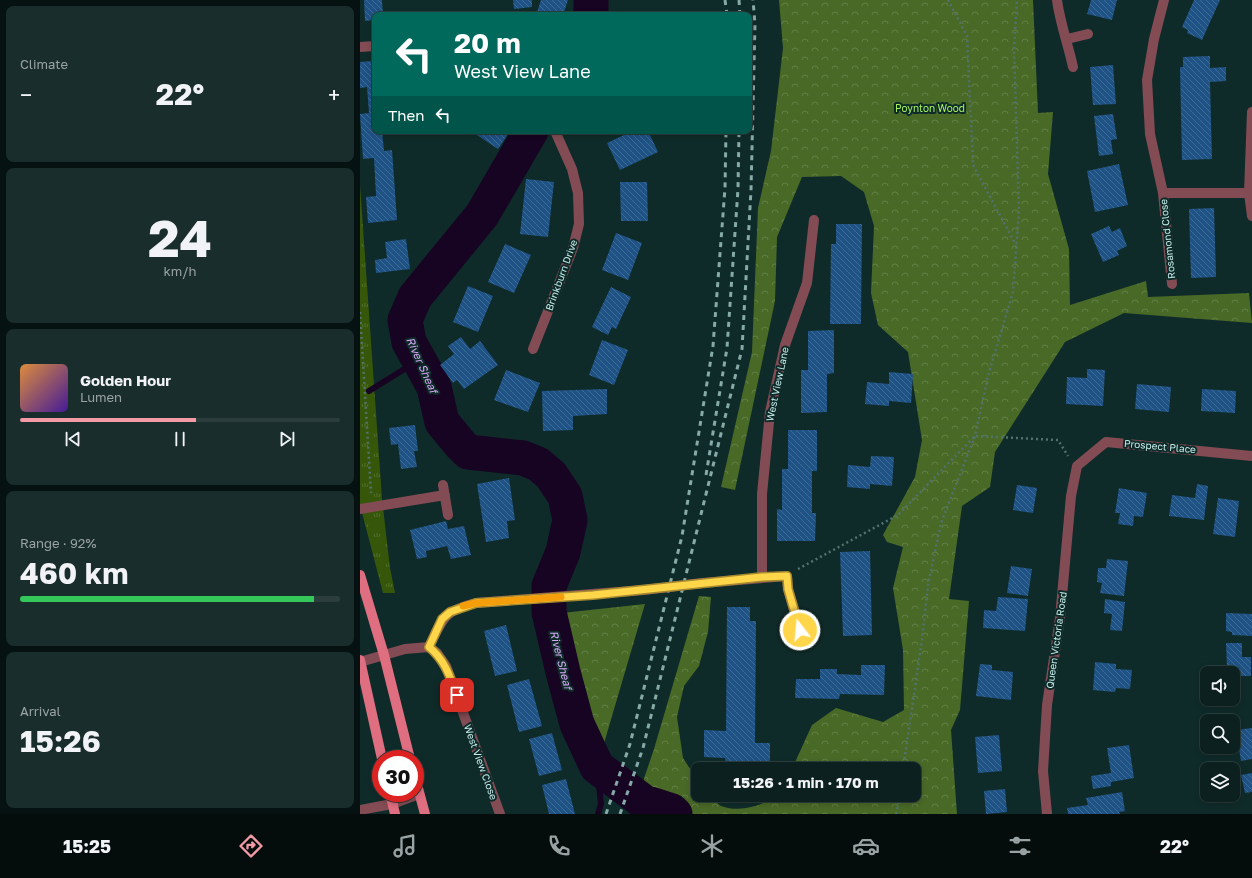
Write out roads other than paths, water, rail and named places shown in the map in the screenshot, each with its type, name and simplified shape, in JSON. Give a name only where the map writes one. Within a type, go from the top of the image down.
[{"type":"main road","points":[[361,581],[384,655],[408,750]]},
{"type":"main road","points":[[360,661],[380,750]]},
{"type":"main road","points":[[421,802],[425,814]]},
{"type":"main road","points":[[392,804],[395,814]]},
{"type":"street","points":[[1057,0],[1059,16],[1072,66]]},
{"type":"street","name":"Rosamond Close","points":[[1164,0],[1154,38],[1147,80],[1150,134],[1163,193],[1172,284]]},
{"type":"street","points":[[1066,39],[1088,34]]},
{"type":"street","points":[[360,47],[372,46]]},
{"type":"street","points":[[1252,112],[1249,193],[1252,216]]},
{"type":"street","name":"Brinkburn Drive","points":[[533,349],[572,248],[579,224],[578,193],[572,169],[556,134]]},
{"type":"street","name":"Rosamond Close","points":[[1163,193],[1249,193]]},
{"type":"street","name":"West View Lane","points":[[762,577],[762,494],[770,412],[785,345],[807,284],[814,220]]},
{"type":"street","name":"Prospect Place","points":[[1076,466],[1106,442],[1252,456]]},
{"type":"street","name":"Queen Victoria Road","points":[[1047,814],[1043,771],[1047,706],[1060,618],[1071,496],[1076,466]]},
{"type":"street","points":[[360,508],[444,490],[448,515]]},
{"type":"street","points":[[360,661],[405,649],[429,647],[442,619],[450,612],[476,603],[593,595],[762,577],[787,576],[788,589],[800,630]]},
{"type":"street","name":"West View Close","points":[[429,647],[437,653],[446,666],[500,814]]},
{"type":"street","points":[[360,810],[397,802]]},
{"type":"street","points":[[386,814],[392,804]]},
{"type":"waterway","name":"River Sheaf","points":[[591,0],[591,12]]},
{"type":"waterway","name":"River Sheaf","points":[[529,134],[482,215],[415,297],[405,320],[409,342],[434,387],[442,422],[468,452],[523,458],[538,464],[551,475],[565,496],[570,520],[563,552],[549,586],[549,612],[577,724],[597,767],[644,802],[672,811],[675,814]]},
{"type":"waterway","points":[[369,391],[419,360]]},
{"type":"waterway","points":[[597,767],[601,804],[598,814]]},
{"type":"railway","points":[[725,0],[727,12]]},
{"type":"railway","points":[[739,0],[740,12]]},
{"type":"railway","points":[[620,814],[643,748],[742,349],[751,190],[755,24],[753,0]]},
{"type":"railway","points":[[606,814],[630,744],[682,536],[713,346],[725,188],[726,134]]},
{"type":"railway","points":[[706,475],[727,348],[738,189],[739,134]]},
{"type":"park label","name":"Poynton Wood","points":[[930,108]]}]
